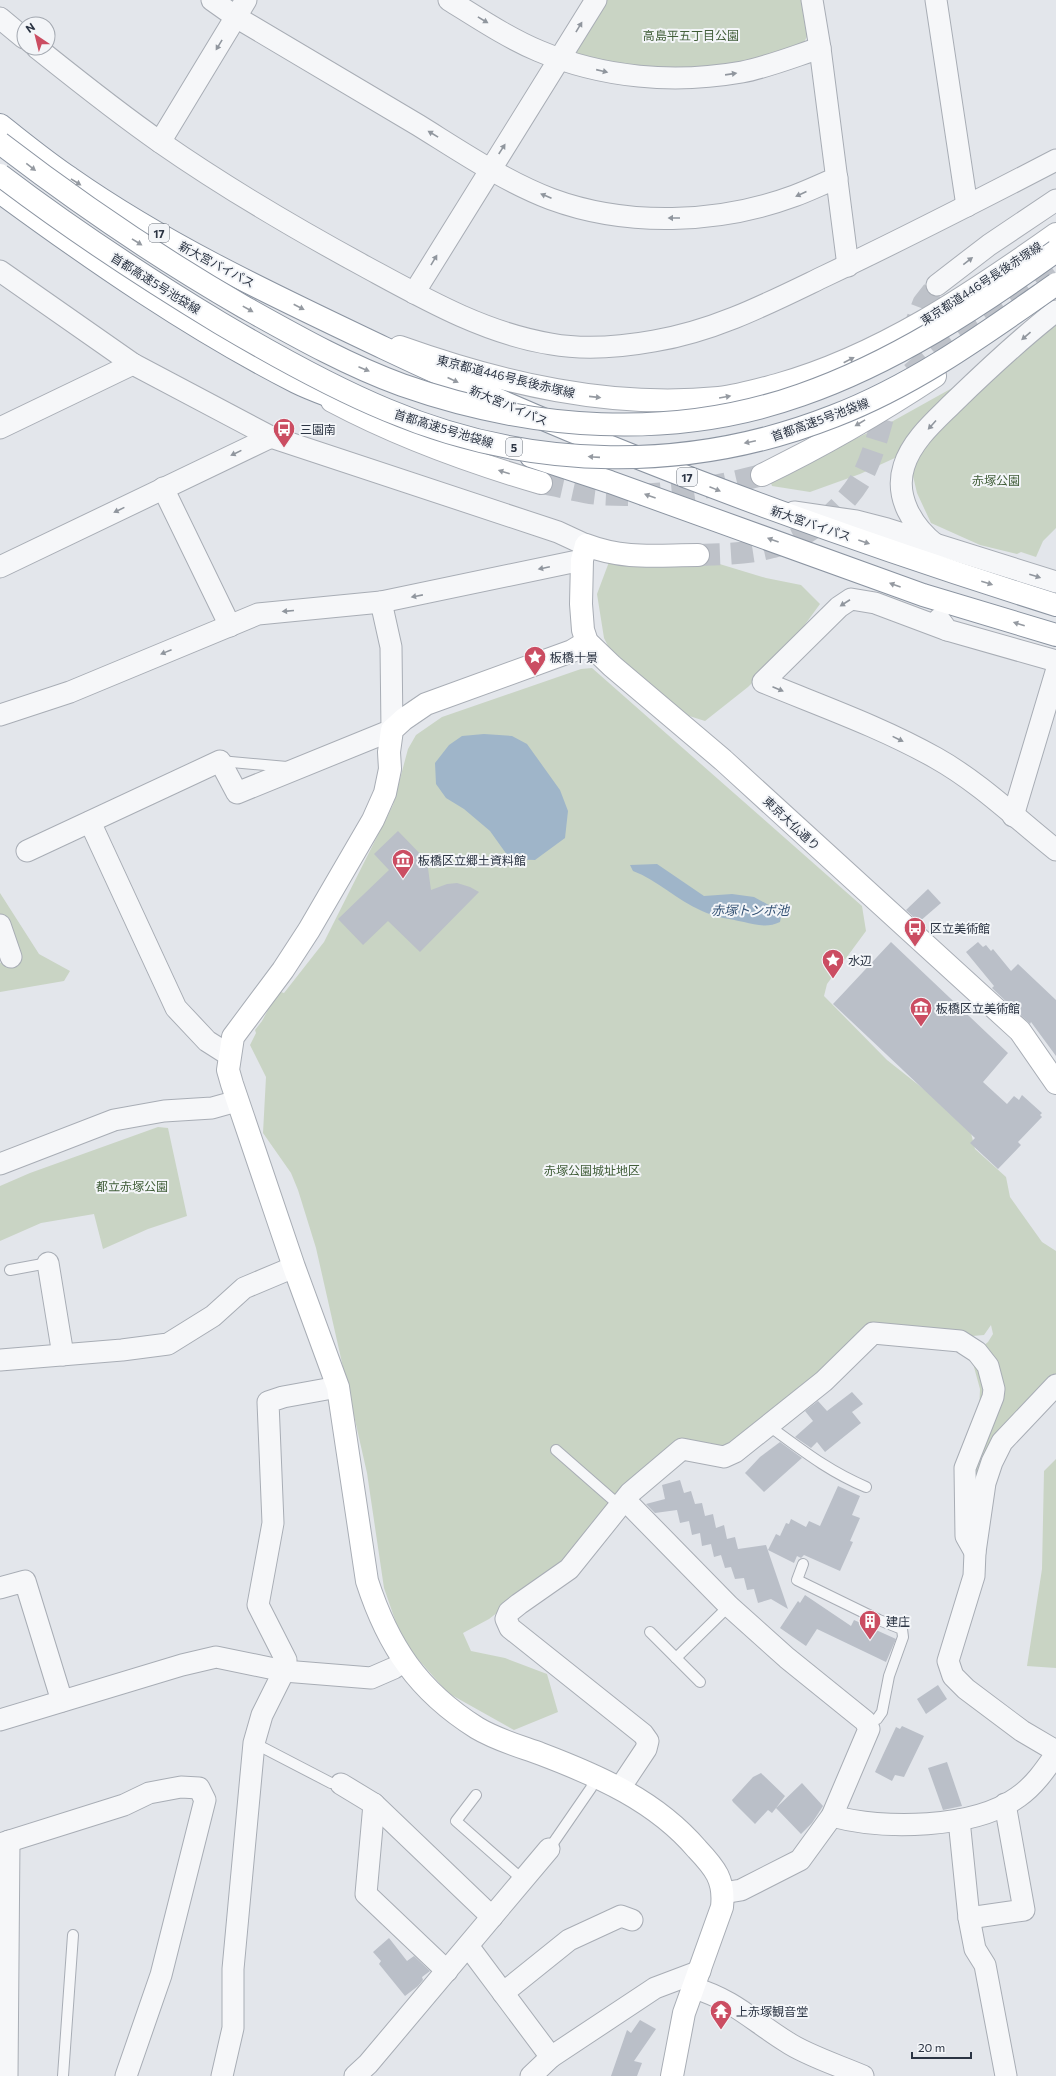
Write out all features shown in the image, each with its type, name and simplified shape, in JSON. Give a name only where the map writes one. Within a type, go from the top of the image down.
[{"type":"main road","name":"新大宮バイパス","points":[[0,125],[70,179],[135,220],[210,261],[329,322],[476,392],[724,492],[931,566],[1056,605]]},
{"type":"main road","name":"首都高速5号池袋線","points":[[0,143],[62,191],[126,235],[198,281],[315,346],[401,384],[443,398],[493,411],[562,422],[658,425],[717,417],[800,396],[846,378],[898,352],[967,311],[1056,251]]},
{"type":"main road","name":"首都高速5号池袋線","points":[[0,176],[73,229],[188,303],[302,369],[343,390],[389,411],[482,441],[523,449],[595,458],[658,457],[717,450],[762,440],[836,416],[907,382],[987,333],[1056,284]]},
{"type":"main road","points":[[0,192],[108,269],[231,345],[297,382],[385,427],[470,461],[541,483]]},
{"type":"main road","name":"東京都道446号長後赤塚線","points":[[329,322],[418,353],[544,388],[591,397],[639,400],[720,398],[756,391],[796,380],[841,364],[920,323],[952,304],[1056,234]]},
{"type":"main road","points":[[762,474],[809,452],[910,392],[1056,292]]},
{"type":"main road","points":[[297,382],[363,410],[417,427],[527,455],[610,482],[923,595],[1056,635]]},
{"type":"main road","points":[[672,2076],[684,2013],[722,1907],[722,1885],[712,1865],[688,1838],[660,1813],[620,1788],[595,1776],[500,1741],[477,1728],[435,1696],[404,1661],[395,1648],[376,1608],[367,1581],[338,1387],[294,1267],[237,1101],[228,1070],[233,1037],[302,942],[373,820],[385,793],[390,768],[389,752],[392,730],[404,719],[426,704],[572,651],[587,642],[581,620],[584,553],[604,552],[629,557],[698,555]]},
{"type":"main road","name":"東京大仏通り","points":[[587,642],[612,666],[723,760],[1020,1031],[1056,1083]]},
{"type":"street","points":[[212,0],[241,8],[490,168],[551,199],[601,212],[647,218],[697,218],[746,210],[794,196],[836,178]]},
{"type":"street","points":[[449,0],[538,51],[613,73],[658,78],[702,77],[743,72],[820,48]]},
{"type":"street","points":[[414,293],[490,168],[596,0]]},
{"type":"street","points":[[812,0],[820,48],[848,266]]},
{"type":"street","points":[[936,0],[967,206]]},
{"type":"street","points":[[160,142],[241,8]]},
{"type":"street","points":[[0,18],[16,31]]},
{"type":"street","points":[[47,56],[87,88],[160,142],[246,198],[316,239],[445,310],[513,336],[551,344],[602,346],[654,341],[706,328],[756,310],[848,266],[1056,160]]},
{"type":"street","points":[[937,285],[989,245],[1056,200]]},
{"type":"street","points":[[5,281],[133,364],[271,437],[550,530],[584,553]]},
{"type":"street","points":[[936,545],[915,524],[905,504],[902,480],[904,467],[911,450],[943,413],[977,380],[1056,311]]},
{"type":"street","points":[[0,428],[133,364]]},
{"type":"street","points":[[0,567],[271,437]]},
{"type":"street","points":[[163,488],[230,626]]},
{"type":"street","name":"17","points":[[768,508],[856,521],[1056,582]]},
{"type":"street","points":[[0,715],[70,692],[258,614],[380,602],[584,553]]},
{"type":"street","points":[[923,595],[947,630]]},
{"type":"street","points":[[1056,661],[947,630],[875,603],[851,599],[839,607],[763,682],[894,737],[936,758],[975,784],[1056,850]]},
{"type":"street","points":[[28,851],[220,761],[237,793],[392,730],[391,647],[380,602]]},
{"type":"street","points":[[1013,816],[1056,672]]},
{"type":"street","points":[[90,822],[176,1008],[207,1041],[229,1056]]},
{"type":"street","points":[[0,924],[11,957]]},
{"type":"street","points":[[0,1164],[114,1120],[164,1111],[212,1108],[237,1101]]},
{"type":"street","points":[[48,1263],[63,1355]]},
{"type":"street","points":[[0,1360],[122,1350],[168,1344],[213,1316],[244,1288],[294,1267]]},
{"type":"street","points":[[620,1788],[646,1749],[648,1740],[643,1734],[510,1628],[506,1619],[510,1612],[520,1604],[569,1569],[623,1504],[630,1493],[682,1449],[724,1457],[735,1452],[824,1381],[873,1333],[960,1341],[977,1352],[988,1366],[994,1389],[993,1397],[965,1468],[966,1536],[975,1552]]},
{"type":"street","points":[[832,1816],[863,1822],[911,1824],[927,1824],[959,1820],[990,1811],[1018,1797],[1043,1774],[1056,1753],[1022,1731],[966,1689],[953,1676],[948,1660],[974,1576],[975,1552],[984,1483],[1002,1442],[1056,1385]]},
{"type":"street","points":[[222,2076],[233,2028],[233,1969],[254,1743],[262,1715],[284,1671],[286,1660],[258,1605],[273,1523],[268,1402],[283,1397],[338,1387]]},
{"type":"street","points":[[623,1504],[728,1606],[787,1658],[867,1724],[869,1733],[832,1816],[800,1860],[741,1890],[723,1893]]},
{"type":"street","points":[[0,1588],[26,1581],[62,1701]]},
{"type":"street","points":[[0,1720],[182,1665],[216,1657],[284,1671],[371,1678],[394,1668],[404,1661]]},
{"type":"street","points":[[336,1783],[374,1804],[492,1917]]},
{"type":"street","points":[[0,2075],[8,2076],[4,1843],[124,1805],[149,1793],[181,1787],[199,1788],[205,1800],[161,1975],[126,2076]]},
{"type":"street","points":[[374,1804],[366,1894],[448,1971]]},
{"type":"street","points":[[969,1918],[1024,1910],[1006,1804]]},
{"type":"street","points":[[959,1820],[969,1918],[975,1949],[985,1965],[1006,2076]]},
{"type":"street","points":[[365,2073],[549,1849]]},
{"type":"street","points":[[503,1993],[569,1940],[621,1916],[632,1920]]},
{"type":"street","points":[[468,1946],[551,2057]]},
{"type":"street","points":[[531,2076],[551,2057],[655,1988],[697,1979],[708,1992],[734,2004],[788,2043],[863,2076]]},
{"type":"lane","points":[[220,761],[296,768]]},
{"type":"lane","points":[[10,1270],[48,1263]]},
{"type":"lane","points":[[769,1426],[821,1465],[840,1476],[866,1486]]},
{"type":"lane","points":[[556,1450],[623,1504]]},
{"type":"lane","points":[[803,1564],[796,1580],[872,1617],[902,1629],[903,1637],[888,1676],[882,1712],[877,1719],[867,1724]]},
{"type":"lane","points":[[676,1658],[728,1606]]},
{"type":"lane","points":[[650,1632],[700,1682]]},
{"type":"lane","points":[[254,1743],[336,1783]]},
{"type":"lane","points":[[549,1849],[591,1788],[595,1776]]},
{"type":"lane","points":[[476,1796],[456,1821],[523,1880]]},
{"type":"lane","points":[[63,2076],[73,1934]]},
{"type":"green space","name":"高島平五丁目公園","points":[[604,0],[804,0],[808,35],[803,44],[752,61],[691,69],[634,67],[578,56],[575,48]]},
{"type":"green space","name":"赤塚公園","points":[[1056,314],[1056,528],[1043,541],[1036,557],[1021,552],[1017,554],[980,545],[931,523],[917,493],[909,459],[897,457],[860,474],[810,492],[772,486],[765,466],[827,452],[893,421],[954,387]]},
{"type":"green space","points":[[672,552],[713,562],[766,578],[801,585],[820,604],[790,645],[748,687],[705,721],[664,708],[614,658],[604,638],[597,594],[609,562]]},
{"type":"green space","name":"赤塚公園城址地区","points":[[592,668],[862,906],[866,931],[827,984],[824,996],[887,1060],[969,1125],[975,1149],[1006,1177],[1010,1197],[1042,1242],[1056,1251],[1056,1390],[1032,1412],[964,1517],[979,1414],[980,1389],[971,1356],[988,1342],[993,1334],[991,1325],[984,1335],[961,1337],[868,1326],[811,1381],[724,1449],[703,1443],[564,1561],[489,1619],[463,1633],[471,1651],[505,1658],[547,1674],[558,1712],[514,1730],[448,1693],[417,1658],[411,1661],[402,1640],[384,1588],[367,1473],[316,1248],[298,1190],[291,1173],[263,1133],[266,1077],[250,1045],[256,1033],[255,1030],[262,1021],[278,991],[284,993],[324,942],[393,805],[408,749],[416,735],[442,717],[581,669]]},
{"type":"green space","points":[[0,893],[39,954],[70,971],[64,981],[0,992],[0,963],[11,957],[0,925]]},
{"type":"green space","name":"都立赤塚公園","points":[[158,1127],[168,1128],[187,1216],[148,1229],[103,1249],[94,1214],[41,1223],[0,1241],[0,1186],[30,1173]]},
{"type":"green space","points":[[1056,1459],[1056,1668],[1027,1666],[1042,1569],[1044,1471]]},
{"type":"water","points":[[484,734],[512,736],[527,744],[560,790],[568,811],[565,838],[535,860],[510,859],[490,831],[464,809],[446,798],[436,784],[435,763],[449,745],[462,736]]},
{"type":"water","name":"赤塚トンボ池","points":[[657,864],[704,896],[732,894],[754,897],[776,909],[781,917],[780,922],[771,925],[758,925],[722,918],[707,913],[633,871],[630,865]]},
{"type":"building","points":[[398,831],[427,861],[431,890],[447,884],[457,883],[470,887],[479,892],[420,952],[388,921],[363,945],[338,919],[389,870],[374,854]]},
{"type":"building","points":[[928,889],[941,903],[919,922],[906,910]]},
{"type":"building","name":"板橋区立美術館","points":[[891,942],[1008,1053],[983,1082],[1007,1104],[1014,1096],[1019,1100],[1022,1095],[1042,1113],[1040,1115],[1042,1117],[1018,1142],[1021,1145],[998,1169],[970,1143],[975,1138],[833,1004]]},
{"type":"building","points":[[978,942],[983,947],[986,945],[991,951],[993,949],[1011,971],[1018,964],[1056,1000],[1056,1056],[1031,1022],[1030,1024],[992,988],[994,986],[966,952]]},
{"type":"building","points":[[852,1392],[863,1404],[852,1412],[861,1423],[825,1452],[817,1442],[811,1448],[795,1437],[813,1421],[805,1411],[818,1401],[827,1411]]},
{"type":"building","points":[[780,1442],[802,1458],[764,1492],[745,1473],[760,1457]]},
{"type":"building","points":[[680,1480],[684,1493],[691,1491],[695,1504],[702,1503],[705,1516],[713,1514],[716,1528],[724,1525],[727,1539],[735,1537],[738,1549],[766,1545],[788,1609],[771,1599],[758,1603],[754,1589],[747,1590],[744,1578],[735,1579],[731,1567],[725,1568],[721,1555],[714,1557],[711,1544],[702,1546],[700,1533],[692,1535],[689,1521],[680,1523],[677,1510],[655,1513],[646,1504],[665,1499],[662,1485]]},
{"type":"building","points":[[838,1486],[860,1496],[852,1515],[860,1518],[850,1541],[853,1542],[840,1571],[804,1555],[801,1558],[797,1556],[794,1563],[768,1550],[776,1534],[780,1536],[786,1523],[789,1524],[791,1519],[806,1527],[809,1521],[820,1526]]},
{"type":"building","points":[[805,1595],[851,1626],[854,1620],[896,1639],[886,1662],[817,1629],[806,1646],[780,1628],[798,1601],[800,1603]]},
{"type":"building","points":[[938,1685],[947,1699],[926,1714],[917,1699]]},
{"type":"building","points":[[902,1726],[924,1736],[904,1777],[895,1775],[892,1781],[875,1772],[896,1727],[900,1729]]},
{"type":"building","points":[[947,1762],[962,1806],[943,1810],[928,1768]]},
{"type":"building","points":[[761,1773],[785,1796],[772,1813],[768,1810],[755,1824],[732,1800],[753,1777]]},
{"type":"building","points":[[802,1783],[823,1806],[812,1823],[801,1834],[776,1808]]},
{"type":"building","points":[[389,1938],[407,1961],[414,1956],[430,1971],[422,1977],[423,1980],[418,1986],[405,1996],[379,1964],[381,1961],[373,1952]]},
{"type":"building","points":[[640,2020],[656,2029],[634,2061],[642,2063],[637,2076],[611,2076],[627,2030],[631,2033]]},
{"type":"tunnel","points":[[911,373],[939,349],[1056,268]]},
{"type":"tunnel","points":[[910,337],[923,303],[937,285]]},
{"type":"tunnel","points":[[698,555],[745,552],[773,547],[799,537],[823,521],[845,501],[861,479],[872,453],[886,407]]},
{"type":"tunnel","points":[[541,483],[598,494],[640,495],[701,488],[762,475]]},
{"type":"place","name":"三園南","points":[[284,448]]},
{"type":"place","name":"板橋十景","points":[[535,676]]},
{"type":"place","name":"板橋区立郷土資料館","points":[[403,880]]},
{"type":"place","name":"区立美術館","points":[[915,948]]},
{"type":"place","name":"水辺","points":[[833,980]]},
{"type":"place","name":"板橋区立美術館","points":[[921,1028]]},
{"type":"place","name":"建庄","points":[[870,1640]]},
{"type":"place","name":"上赤塚観音堂","points":[[721,2030]]}]
